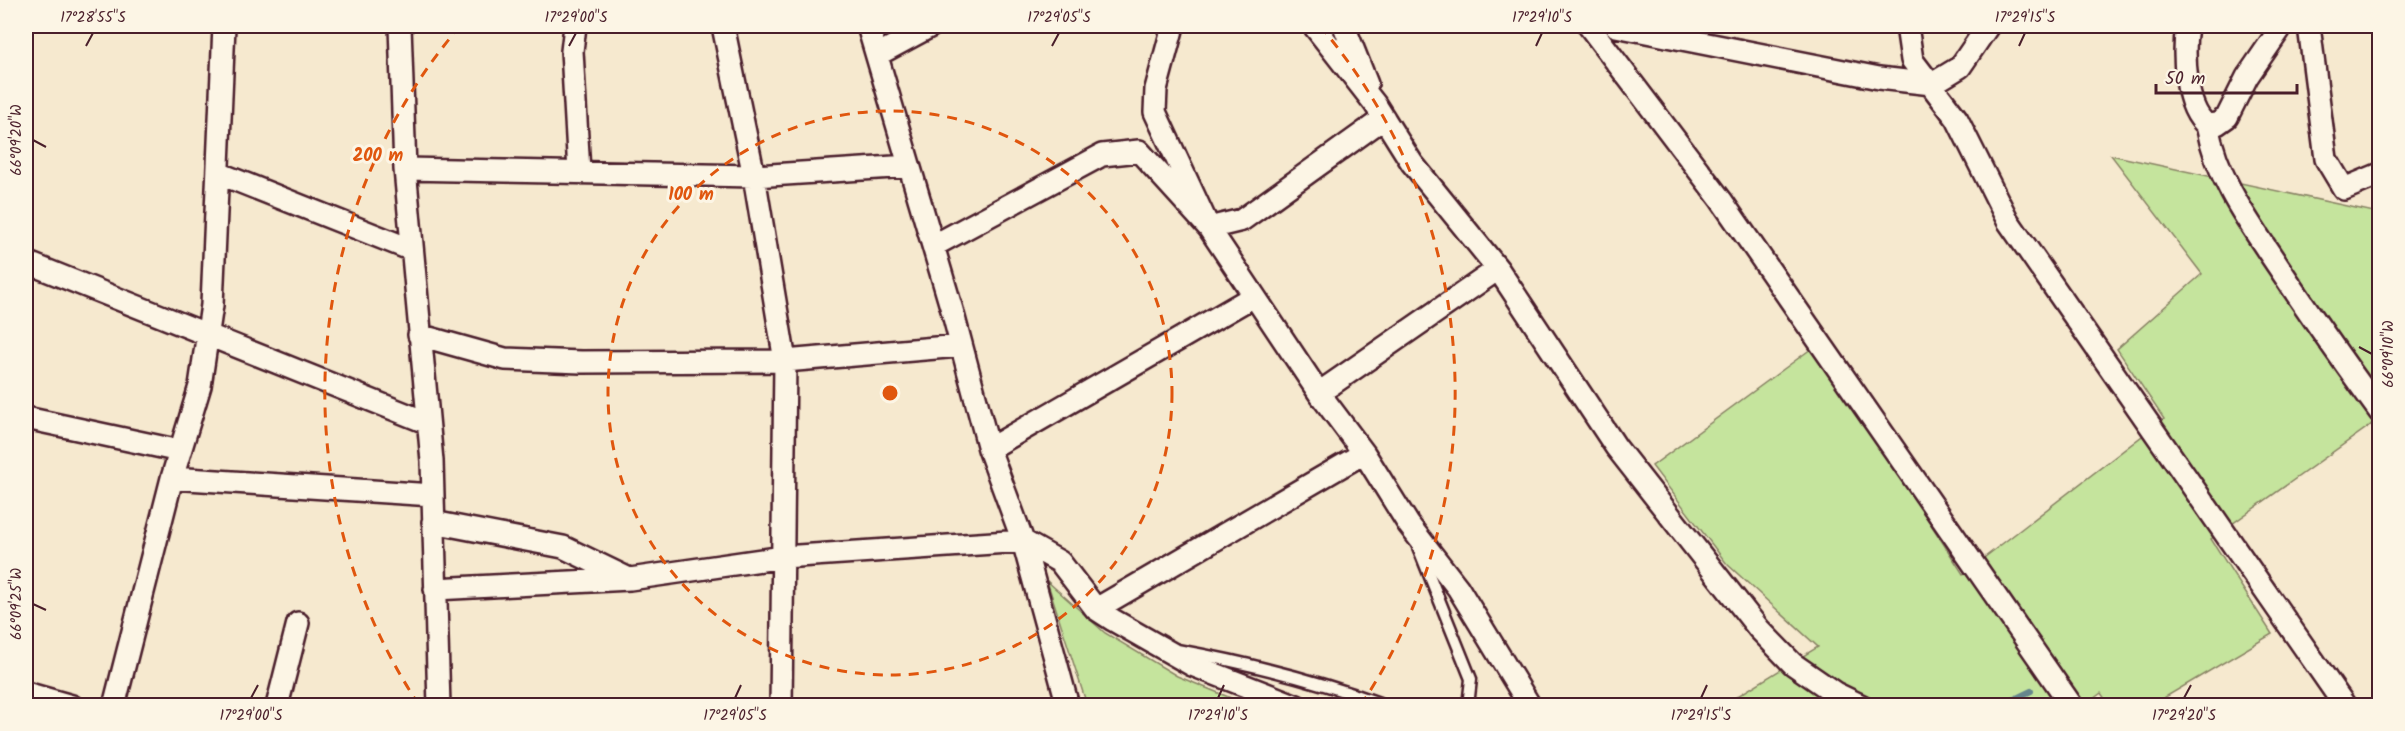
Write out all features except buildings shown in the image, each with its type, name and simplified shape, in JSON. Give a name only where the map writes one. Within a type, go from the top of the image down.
[{"type":"street","points":[[114,705],[172,478],[200,386],[208,335],[224,26]]},
{"type":"street","points":[[400,26],[405,169],[433,495],[439,705]]},
{"type":"street","points":[[575,26],[572,51],[579,172]]},
{"type":"street","points":[[723,26],[754,176],[785,361],[781,705]]},
{"type":"street","points":[[867,26],[933,246],[989,449],[1023,542],[1068,705]]},
{"type":"street","points":[[877,55],[931,26]]},
{"type":"street","points":[[1173,26],[1156,89],[1155,112],[1209,228]]},
{"type":"street","points":[[1314,26],[1379,111],[1412,163],[1498,269],[1616,447],[1759,629],[1793,664],[1835,693],[1862,705]]},
{"type":"street","points":[[1344,26],[1379,111]]},
{"type":"street","points":[[1589,26],[1721,200],[2072,705]]},
{"type":"street","points":[[1616,26],[1879,78],[1932,84],[1960,67],[1988,26]]},
{"type":"street","points":[[1907,26],[1912,60],[1956,119],[2008,221],[2345,705]]},
{"type":"street","points":[[2187,26],[2188,84],[2198,119],[2207,125],[2217,124],[2227,117],[2247,77],[2282,26]]},
{"type":"street","points":[[2309,26],[2326,159],[2344,189],[2379,174]]},
{"type":"street","points":[[1209,228],[1242,220],[1379,111]]},
{"type":"street","points":[[2207,125],[2216,163],[2229,191],[2320,330],[2379,412]]},
{"type":"street","points":[[933,246],[1102,155],[1139,150],[1209,228],[1319,393],[1364,453],[1409,525],[1458,588],[1530,705]]},
{"type":"street","points":[[405,169],[754,176],[909,166]]},
{"type":"street","points":[[218,173],[412,250]]},
{"type":"street","points":[[26,262],[428,423]]},
{"type":"street","points":[[1319,393],[1498,269]]},
{"type":"street","points":[[989,449],[1254,296]]},
{"type":"street","points":[[419,334],[505,359],[785,361],[959,346]]},
{"type":"street","points":[[26,418],[180,451]]},
{"type":"street","points":[[1096,609],[1364,453]]},
{"type":"street","points":[[172,478],[433,495]]},
{"type":"street","points":[[433,522],[563,548],[630,579]]},
{"type":"street","points":[[435,589],[630,579],[783,557],[1023,542],[1060,562],[1096,609],[1192,665],[1297,705]]},
{"type":"street","points":[[277,705],[298,623]]},
{"type":"street","points":[[26,693],[72,705]]},
{"type":"lane","points":[[1409,525],[1471,679],[1468,705]]},
{"type":"lane","points":[[1161,647],[1247,664],[1332,686],[1388,705]]},
{"type":"green space","points":[[2111,155],[2379,213],[2379,419],[2211,539],[2272,634],[2152,705],[2109,705],[2101,693],[2084,706],[1723,705],[1818,647],[1727,564],[1652,466],[1815,346],[1963,574],[2164,419],[2117,349],[2202,274]]},
{"type":"green space","points":[[1047,581],[1105,633],[1177,676],[1248,705],[1087,705]]},
{"type":"waterway","points":[[2000,706],[2031,691]]}]
